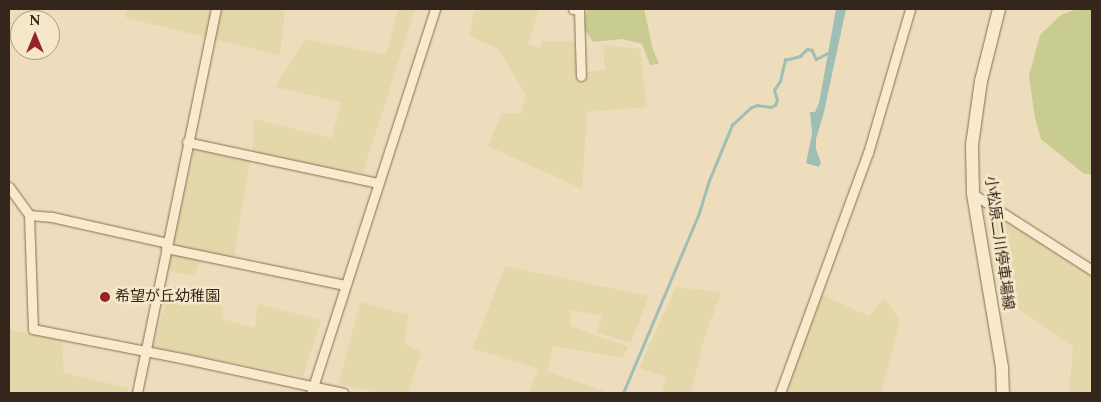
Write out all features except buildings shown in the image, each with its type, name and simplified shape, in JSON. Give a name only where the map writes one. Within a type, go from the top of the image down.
[{"type":"main road","name":"小松原二川停車場線","points":[[999,9],[981,81],[972,145],[973,194],[1002,367],[1003,393]]},
{"type":"street","points":[[137,393],[187,142],[216,9]]},
{"type":"street","points":[[312,390],[435,9]]},
{"type":"street","points":[[573,9],[579,10],[581,76]]},
{"type":"street","points":[[780,393],[868,153],[910,9]]},
{"type":"street","points":[[187,142],[378,184]]},
{"type":"street","points":[[9,187],[29,216],[33,329],[146,352],[312,390],[342,393]]},
{"type":"street","points":[[973,194],[1092,270]]},
{"type":"street","points":[[29,216],[52,217],[167,246],[345,285]]},
{"type":"shaded area","points":[[126,9],[285,9],[280,55],[126,18]]},
{"type":"shaded area","points":[[398,9],[415,9],[363,173],[252,157],[254,119],[331,138],[342,102],[275,87],[305,40],[386,54]]},
{"type":"shaded area","points":[[474,9],[539,9],[528,44],[539,48],[543,41],[574,41],[577,73],[605,70],[603,45],[640,49],[647,107],[587,112],[582,189],[488,146],[502,113],[520,114],[526,95],[497,48],[469,36]]},
{"type":"shaded area","points":[[194,149],[250,161],[234,257],[202,256],[194,276],[167,271]]},
{"type":"shaded area","points":[[991,215],[1014,225],[1092,276],[1092,393],[1069,393],[1073,347],[1000,296]]},
{"type":"shaded area","points":[[505,266],[649,296],[631,343],[597,332],[602,315],[571,310],[570,326],[628,347],[623,358],[553,346],[547,371],[609,393],[529,393],[538,369],[473,348]]},
{"type":"shaded area","points":[[170,286],[223,298],[222,319],[255,328],[258,304],[321,320],[303,377],[153,347]]},
{"type":"shaded area","points":[[676,287],[721,292],[703,343],[691,393],[661,393],[666,377],[639,368]]},
{"type":"shaded area","points":[[820,294],[869,316],[885,298],[900,322],[881,393],[787,393]]},
{"type":"shaded area","points":[[360,302],[409,315],[404,344],[421,352],[408,393],[380,393],[339,384]]},
{"type":"shaded area","points":[[9,330],[62,340],[64,373],[128,388],[128,393],[9,393]]},
{"type":"green space","points":[[587,9],[644,9],[653,50],[659,64],[650,65],[642,44],[623,39],[593,42],[584,28]]},
{"type":"green space","points":[[1077,9],[1092,9],[1092,175],[1083,173],[1041,139],[1035,118],[1029,76],[1040,35],[1061,15]]},
{"type":"water","points":[[836,9],[846,9],[824,112],[816,139],[816,149],[821,163],[819,167],[806,163],[812,134],[810,112],[815,112],[819,103]]},
{"type":"waterway","points":[[623,393],[699,213],[708,183],[732,125],[750,108],[757,105],[771,107],[775,105],[777,100],[774,90],[780,81],[785,60],[800,56],[807,49],[812,50],[816,59],[830,52]]},
{"type":"place","name":"希望が丘幼稚園","points":[[105,297]]}]
